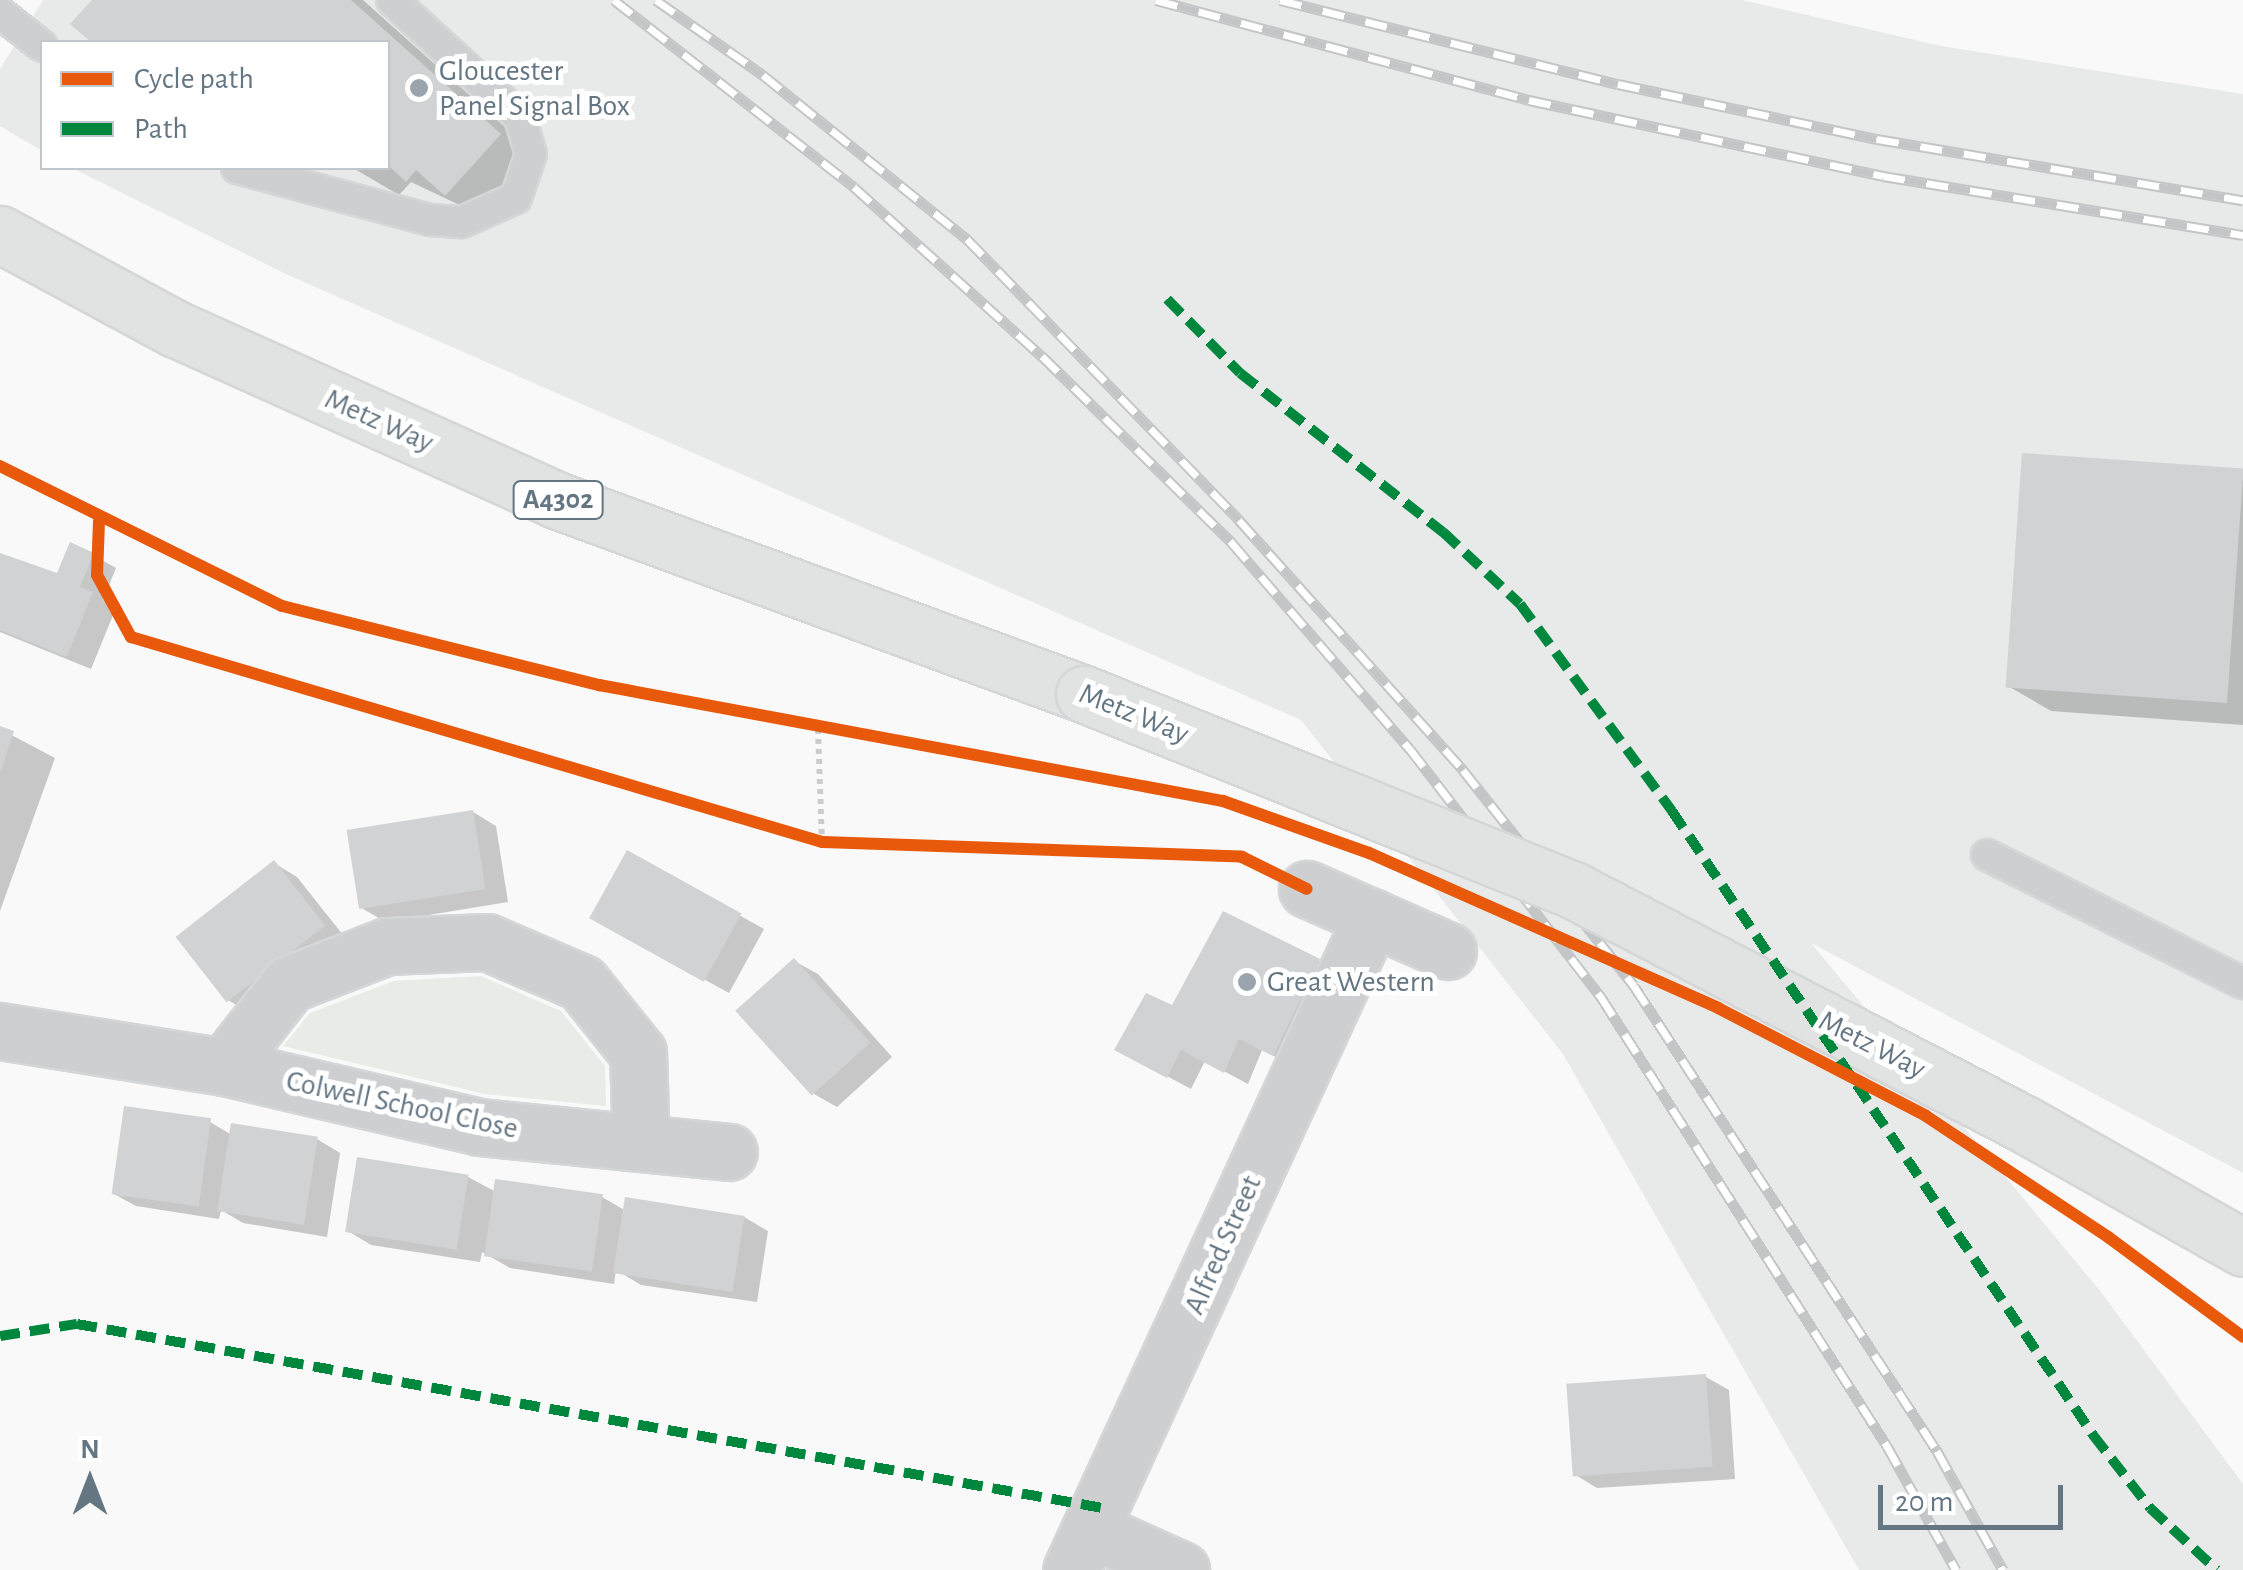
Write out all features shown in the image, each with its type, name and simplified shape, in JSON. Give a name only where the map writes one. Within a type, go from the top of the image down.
[{"type":"main road","name":"Metz Way","points":[[0,234],[50,264],[193,336],[556,500],[1084,694],[1573,890],[2026,1125],[2243,1248]]},
{"type":"street","points":[[1307,890],[1448,950]]},
{"type":"street","name":"Alfred Street","points":[[1082,1550],[1372,918]]},
{"type":"street","points":[[224,1066],[289,984],[387,946],[487,942],[582,983],[638,1053],[641,1143]]},
{"type":"street","name":"Colwell School Close","points":[[0,1031],[224,1066],[480,1127],[729,1152]]},
{"type":"street","points":[[1082,1550],[1180,1570]]},
{"type":"lane","points":[[244,170],[430,220],[462,222],[516,198],[528,166],[530,133],[392,0]]},
{"type":"lane","points":[[12,11],[40,44]]},
{"type":"lane","points":[[1986,855],[2243,983]]},
{"type":"path","points":[[800,725],[836,732]]},
{"type":"path","points":[[818,729],[822,842]]},
{"type":"path","points":[[804,836],[822,842],[842,842]]},
{"type":"shaded area","points":[[43,0],[1742,0],[1941,46],[2243,94],[2243,1173],[1811,943],[2101,1292],[2243,1484],[2243,1570],[1859,1570],[1563,1054],[1301,720],[288,275],[76,170],[390,170],[390,40],[40,40],[40,150],[0,126],[0,69]]},
{"type":"shaded area","points":[[481,976],[561,1011],[605,1066],[606,1106],[485,1094],[283,1046],[310,1013],[394,981]]},
{"type":"building","name":"Gloucester Panel Signal Box","points":[[92,0],[351,0],[501,134],[445,196],[416,170],[406,182],[390,167],[390,40],[89,40],[70,24]]},
{"type":"building","points":[[2022,453],[2243,468],[2227,703],[2006,687]]},
{"type":"building","points":[[70,542],[94,553],[80,587],[93,592],[67,657],[0,630],[0,553],[57,573]]},
{"type":"building","points":[[0,726],[14,731],[1,771],[0,771]]},
{"type":"building","points":[[473,810],[486,889],[359,909],[347,830]]},
{"type":"building","points":[[627,850],[742,914],[704,982],[589,918]]},
{"type":"building","points":[[274,860],[325,925],[227,1002],[175,937]]},
{"type":"building","name":"Great Western","points":[[1223,911],[1320,959],[1273,1056],[1239,1039],[1224,1073],[1181,1050],[1167,1078],[1114,1050],[1146,993],[1172,1005]]},
{"type":"building","points":[[794,958],[870,1043],[812,1096],[735,1011]]},
{"type":"building","points":[[124,1106],[211,1118],[199,1206],[112,1194]]},
{"type":"building","points":[[231,1123],[318,1137],[304,1225],[217,1211]]},
{"type":"building","points":[[357,1157],[469,1175],[457,1250],[345,1232]]},
{"type":"building","points":[[495,1179],[603,1194],[592,1271],[484,1256]]},
{"type":"building","points":[[625,1197],[745,1216],[732,1292],[613,1273]]},
{"type":"building","points":[[1706,1374],[1712,1467],[1573,1477],[1566,1384]]},
{"type":"railway","points":[[614,0],[854,187],[1042,356],[1232,543],[1410,749],[1601,997],[1887,1446],[1956,1570]]},
{"type":"railway","points":[[656,0],[763,75],[967,239],[1239,520],[1463,770],[1634,986],[1937,1451],[2003,1570]]},
{"type":"railway","points":[[1156,0],[1529,100],[1883,176],[2243,235]]},
{"type":"railway","points":[[1280,0],[1618,84],[1877,139],[2243,200]]},
{"type":"marked path","points":[[1167,299],[1240,373],[1443,532],[1520,604],[1672,811],[2093,1435],[2150,1508],[2217,1570]]},
{"type":"marked path","points":[[0,1336],[77,1324],[1103,1508]]},
{"type":"cycle path","points":[[0,466],[282,606],[599,685],[1223,801],[1369,853],[1718,1008],[1926,1116],[2108,1237],[2243,1337]]},
{"type":"cycle path","points":[[99,521],[97,575],[131,637],[822,842],[1242,857],[1307,889]]},
{"type":"place","name":"Gloucester Panel Signal Box","points":[[419,88]]},
{"type":"place","name":"Great Western","points":[[1247,982]]}]
